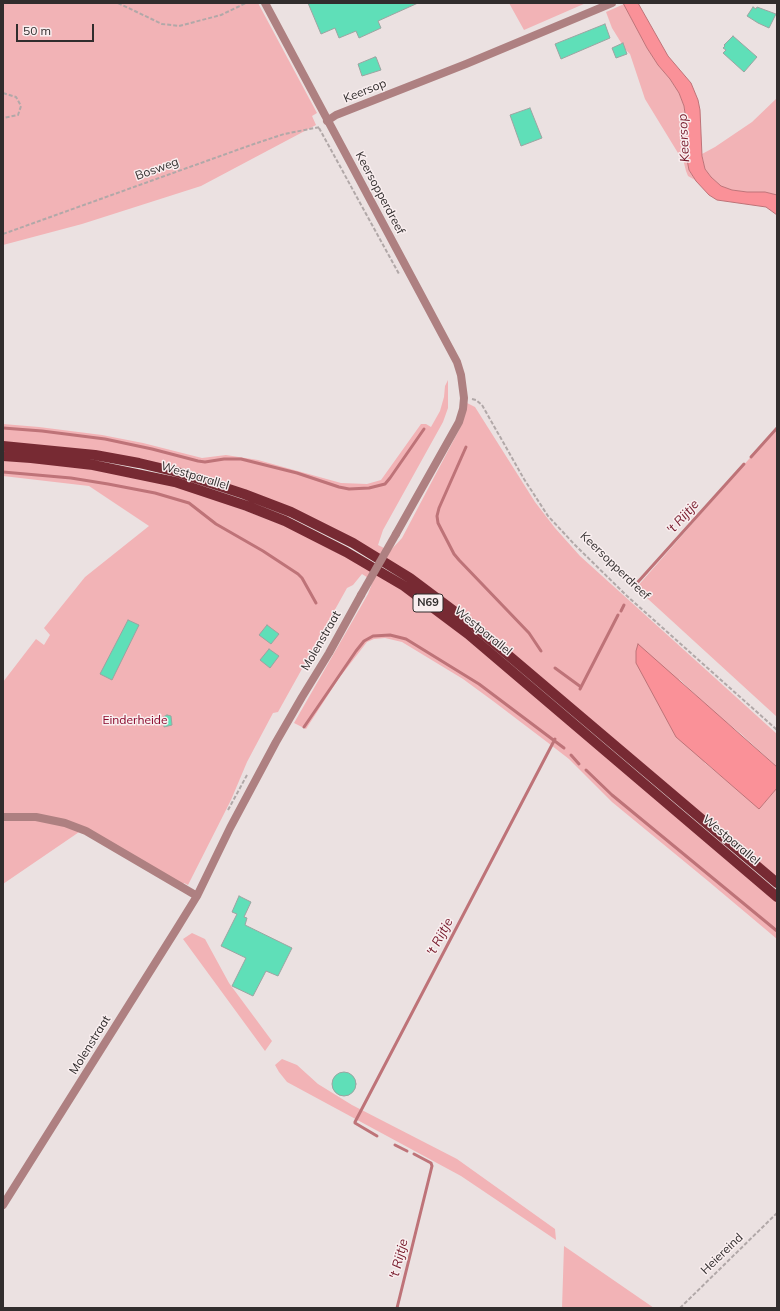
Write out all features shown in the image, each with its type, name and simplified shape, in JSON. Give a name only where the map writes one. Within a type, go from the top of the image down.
[{"type":"main road","name":"Westparallel","points":[[3,446],[96,456],[139,463],[178,472],[244,494],[291,512],[353,543],[410,578],[474,626],[777,883]]},
{"type":"main road","name":"Westparallel","points":[[3,456],[93,465],[175,482],[247,506],[284,521],[346,552],[404,586],[468,634],[777,897]]},
{"type":"street","name":"Keersopperdreef","points":[[265,3],[457,362],[461,375],[464,398]]},
{"type":"street","name":"Keersop","points":[[327,121],[336,115],[466,64],[612,3]]},
{"type":"street","name":"Molenstraat","points":[[3,1206],[197,896],[230,828],[276,742],[329,653],[458,422],[463,409],[464,398]]},
{"type":"street","points":[[3,817],[36,817],[65,823],[86,831],[197,896]]},
{"type":"path","points":[[118,3],[162,24],[179,26],[221,15],[246,3]]},
{"type":"path","points":[[3,93],[16,97],[21,106],[18,115],[3,118]]},
{"type":"path","name":"Keersopperdreef","points":[[319,128],[401,278]]},
{"type":"path","name":"Bosweg","points":[[3,234],[251,145],[284,134],[319,128]]},
{"type":"path","name":"Keersopperdreef","points":[[464,398],[474,400],[482,405],[524,479],[548,516],[575,545],[627,596],[777,730]]},
{"type":"path","name":"Heiereind","points":[[680,1308],[777,1213]]},
{"type":"green space","points":[[3,3],[258,3],[317,113],[312,116],[316,125],[201,186],[82,224],[3,245]]},
{"type":"green space","points":[[509,3],[586,3],[524,30]]},
{"type":"green space","points":[[624,4],[647,48],[679,93],[684,106],[686,120],[686,154],[689,170],[695,180],[688,176],[683,159],[645,99],[630,54],[625,49],[612,28],[606,12]]},
{"type":"green space","points":[[777,98],[777,195],[765,192],[732,190],[721,186],[705,169],[702,154],[752,122]]},
{"type":"green space","points":[[448,380],[448,408],[443,422],[383,530],[378,545],[390,551],[402,538],[459,430],[467,403],[475,407],[535,502],[555,528],[580,556],[777,734],[777,767],[740,733],[716,714],[679,679],[705,763],[760,808],[777,788],[777,880],[390,562],[199,476],[3,443],[3,424],[39,427],[102,435],[143,443],[202,458],[226,455],[258,460],[341,483],[367,484],[381,480],[421,424],[426,424],[431,427],[440,411],[445,386]]},
{"type":"green space","points":[[777,427],[777,717],[636,588]]},
{"type":"green space","name":"Einderheide","points":[[3,459],[31,461],[139,476],[210,497],[290,528],[372,571],[422,603],[466,638],[777,901],[777,939],[612,802],[569,759],[463,679],[402,642],[385,638],[374,639],[367,642],[339,678],[306,729],[294,723],[368,594],[373,581],[362,574],[353,585],[347,588],[278,712],[273,713],[247,762],[231,800],[188,885],[184,883],[181,887],[85,828],[3,884],[3,682],[36,639],[44,645],[50,635],[44,628],[85,577],[149,526],[89,486],[3,476]]},
{"type":"green space","points":[[192,933],[205,939],[229,983],[272,1041],[265,1051],[183,939]]},
{"type":"green space","points":[[282,1059],[297,1065],[318,1084],[352,1105],[457,1159],[555,1229],[556,1240],[461,1176],[287,1082],[275,1065]]},
{"type":"green space","points":[[564,1246],[654,1308],[562,1308]]},
{"type":"shaded area","points":[[623,3],[638,3],[668,56],[691,83],[698,100],[700,110],[702,156],[705,169],[721,186],[732,190],[765,192],[777,195],[777,215],[766,207],[717,200],[709,195],[696,181],[689,170],[686,154],[686,120],[684,106],[679,93],[647,48]]},
{"type":"shaded area","points":[[638,644],[777,767],[777,788],[759,809],[676,737],[636,663],[636,651]]},
{"type":"building","points":[[308,3],[418,3],[378,21],[381,28],[359,38],[356,31],[339,38],[335,28],[321,34]]},
{"type":"building","points":[[753,7],[776,14],[769,28],[747,16]]},
{"type":"building","points":[[605,24],[610,38],[561,59],[555,44]]},
{"type":"building","points":[[733,36],[757,57],[744,72],[723,53],[726,50],[723,48],[725,46],[724,45]]},
{"type":"building","points":[[623,43],[627,54],[616,58],[612,48]]},
{"type":"building","points":[[375,57],[381,70],[362,76],[358,64]]},
{"type":"building","points":[[530,108],[542,138],[521,146],[510,115]]},
{"type":"building","points":[[128,620],[139,625],[112,680],[100,674]]},
{"type":"building","points":[[267,625],[279,634],[271,644],[259,635]]},
{"type":"building","points":[[269,649],[279,656],[270,668],[260,660]]},
{"type":"building","points":[[167,715],[171,716],[172,725],[164,727],[163,717]]},
{"type":"building","points":[[239,896],[251,902],[244,917],[247,918],[245,925],[292,948],[278,976],[266,971],[253,996],[232,986],[246,958],[221,946],[237,914],[232,912]]},
{"type":"building","points":[[339,1072],[349,1072],[356,1079],[356,1089],[349,1096],[339,1096],[332,1089],[332,1079]]},
{"type":"waterway","points":[[3,428],[105,439],[205,462],[224,459],[241,459],[297,473],[349,489],[369,488],[385,484],[424,429]]},
{"type":"waterway","name":"'t Rijtje","points":[[751,457],[777,428]]},
{"type":"waterway","points":[[466,447],[439,508],[437,516],[438,523],[454,554],[529,633],[541,651]]},
{"type":"waterway","name":"'t Rijtje","points":[[637,583],[744,464]]},
{"type":"waterway","points":[[3,472],[71,478],[108,484],[155,493],[189,503],[216,524],[263,551],[298,574],[302,578],[316,603]]},
{"type":"waterway","name":"'t Rijtje","points":[[621,611],[624,605]]},
{"type":"waterway","name":"'t Rijtje","points":[[580,689],[618,615]]},
{"type":"waterway","points":[[304,727],[364,641],[373,636],[390,635],[406,639],[479,684],[564,748]]},
{"type":"waterway","points":[[555,668],[581,687]]},
{"type":"waterway","name":"'t Rijtje","points":[[377,1136],[355,1122],[555,739]]},
{"type":"waterway","points":[[571,755],[579,764]]},
{"type":"waterway","points":[[586,770],[612,795],[777,931]]},
{"type":"waterway","name":"'t Rijtje","points":[[395,1145],[407,1151]]},
{"type":"waterway","name":"'t Rijtje","points":[[397,1308],[432,1166],[431,1163],[414,1154]]}]
